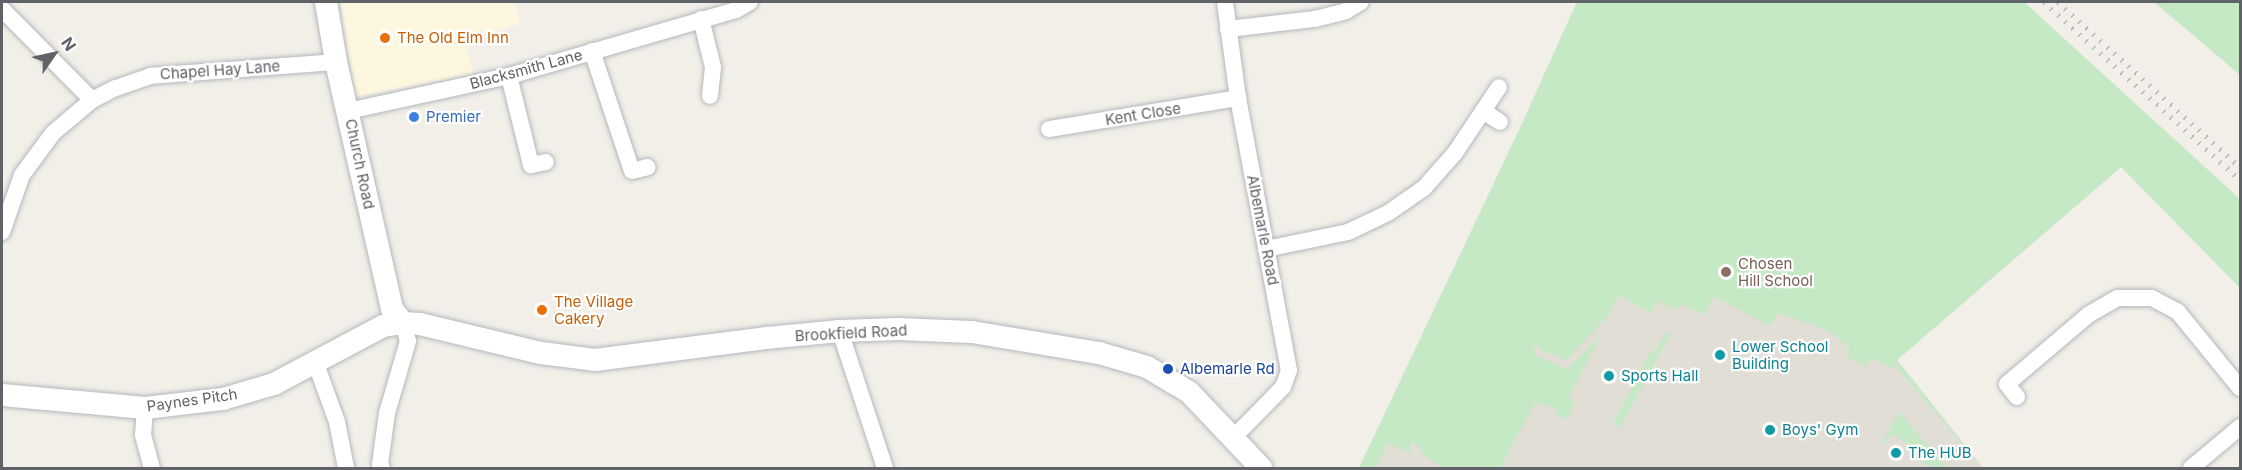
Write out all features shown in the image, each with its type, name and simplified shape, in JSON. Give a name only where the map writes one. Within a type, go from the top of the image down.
[{"type":"street","name":"Church Road","points":[[327,2],[336,62],[392,309],[403,323]]},
{"type":"street","name":"Albemarle Road","points":[[1225,2],[1238,98],[1289,370],[1282,387],[1233,438]]},
{"type":"street","points":[[1228,29],[1315,19],[1346,11],[1360,2]]},
{"type":"street","name":"Blacksmith Lane","points":[[348,111],[509,76],[701,19],[739,4]]},
{"type":"street","points":[[2,9],[92,100]]},
{"type":"street","points":[[701,19],[713,67],[710,96]]},
{"type":"street","points":[[592,51],[633,171]]},
{"type":"street","name":"Chapel Hay Lane","points":[[2,232],[22,175],[53,133],[92,100],[116,88],[150,76],[336,62]]},
{"type":"street","points":[[509,76],[531,165]]},
{"type":"street","points":[[1266,249],[1348,232],[1388,213],[1424,188],[1455,153],[1500,87]]},
{"type":"street","name":"Kent Close","points":[[1048,129],[1238,98]]},
{"type":"street","points":[[1483,111],[1500,122]]},
{"type":"street","points":[[2017,398],[2007,384],[2088,315],[2118,298],[2152,298],[2178,312],[2241,388]]},
{"type":"street","points":[[382,468],[380,464],[387,413],[408,341],[403,323]]},
{"type":"street","name":"Brookfield Road","points":[[403,323],[420,324],[541,353],[595,360],[766,338],[898,328],[972,332],[1099,353],[1147,367],[1189,392],[1261,468]]},
{"type":"street","name":"Paynes Pitch","points":[[2,395],[145,408],[223,399],[274,384],[316,364],[383,326],[403,323]]},
{"type":"street","points":[[840,331],[885,468]]},
{"type":"street","points":[[316,364],[337,422],[346,468]]},
{"type":"street","points":[[145,408],[143,435],[152,468]]},
{"type":"street","points":[[2191,468],[2241,427]]},
{"type":"shaded area","points":[[341,2],[515,2],[520,24],[464,41],[474,74],[358,96],[354,92]]},
{"type":"shaded area","name":"Chosen Hill School","points":[[1577,2],[2121,167],[1897,360],[1983,468],[1359,468],[1521,126]]},
{"type":"green space","name":"Chosen Hill School","points":[[1577,2],[2024,2],[2240,199],[2240,288],[2121,167],[1897,360],[1983,468],[1895,365],[1891,368],[1871,357],[1866,367],[1848,357],[1849,347],[1825,329],[1778,313],[1770,326],[1714,296],[1704,315],[1681,304],[1676,310],[1658,301],[1650,313],[1621,296],[1617,298],[1607,317],[1566,360],[1542,351],[1536,345],[1533,351],[1536,356],[1567,369],[1600,336],[1568,399],[1575,403],[1567,418],[1558,416],[1555,408],[1535,403],[1500,468],[1446,468],[1430,460],[1421,452],[1417,444],[1411,441],[1410,453],[1387,443],[1376,468],[1359,468],[1521,126]]},
{"type":"green space","points":[[2154,2],[2240,2],[2240,75]]},
{"type":"green space","points":[[1665,333],[1670,335],[1623,422],[1619,427],[1613,424],[1651,350],[1655,352]]},
{"type":"green space","points":[[1899,412],[1947,468],[1933,468],[1913,457],[1917,449],[1891,434],[1886,443],[1883,442]]},
{"type":"railway","points":[[2044,2],[2240,180]]},
{"type":"railway","points":[[2058,2],[2240,167]]},
{"type":"place","name":"The Old Elm Inn","points":[[385,38]]},
{"type":"place","name":"Premier","points":[[414,117]]},
{"type":"place","name":"Chosen Hill School","points":[[1726,272]]},
{"type":"place","name":"The Village Cakery","points":[[542,310]]},
{"type":"place","name":"Lower School Building","points":[[1720,355]]},
{"type":"place","name":"Albemarle Rd","points":[[1168,369]]},
{"type":"place","name":"Sports Hall","points":[[1609,376]]},
{"type":"place","name":"Boys' Gym","points":[[1770,430]]},
{"type":"place","name":"The HUB","points":[[1896,453]]}]
